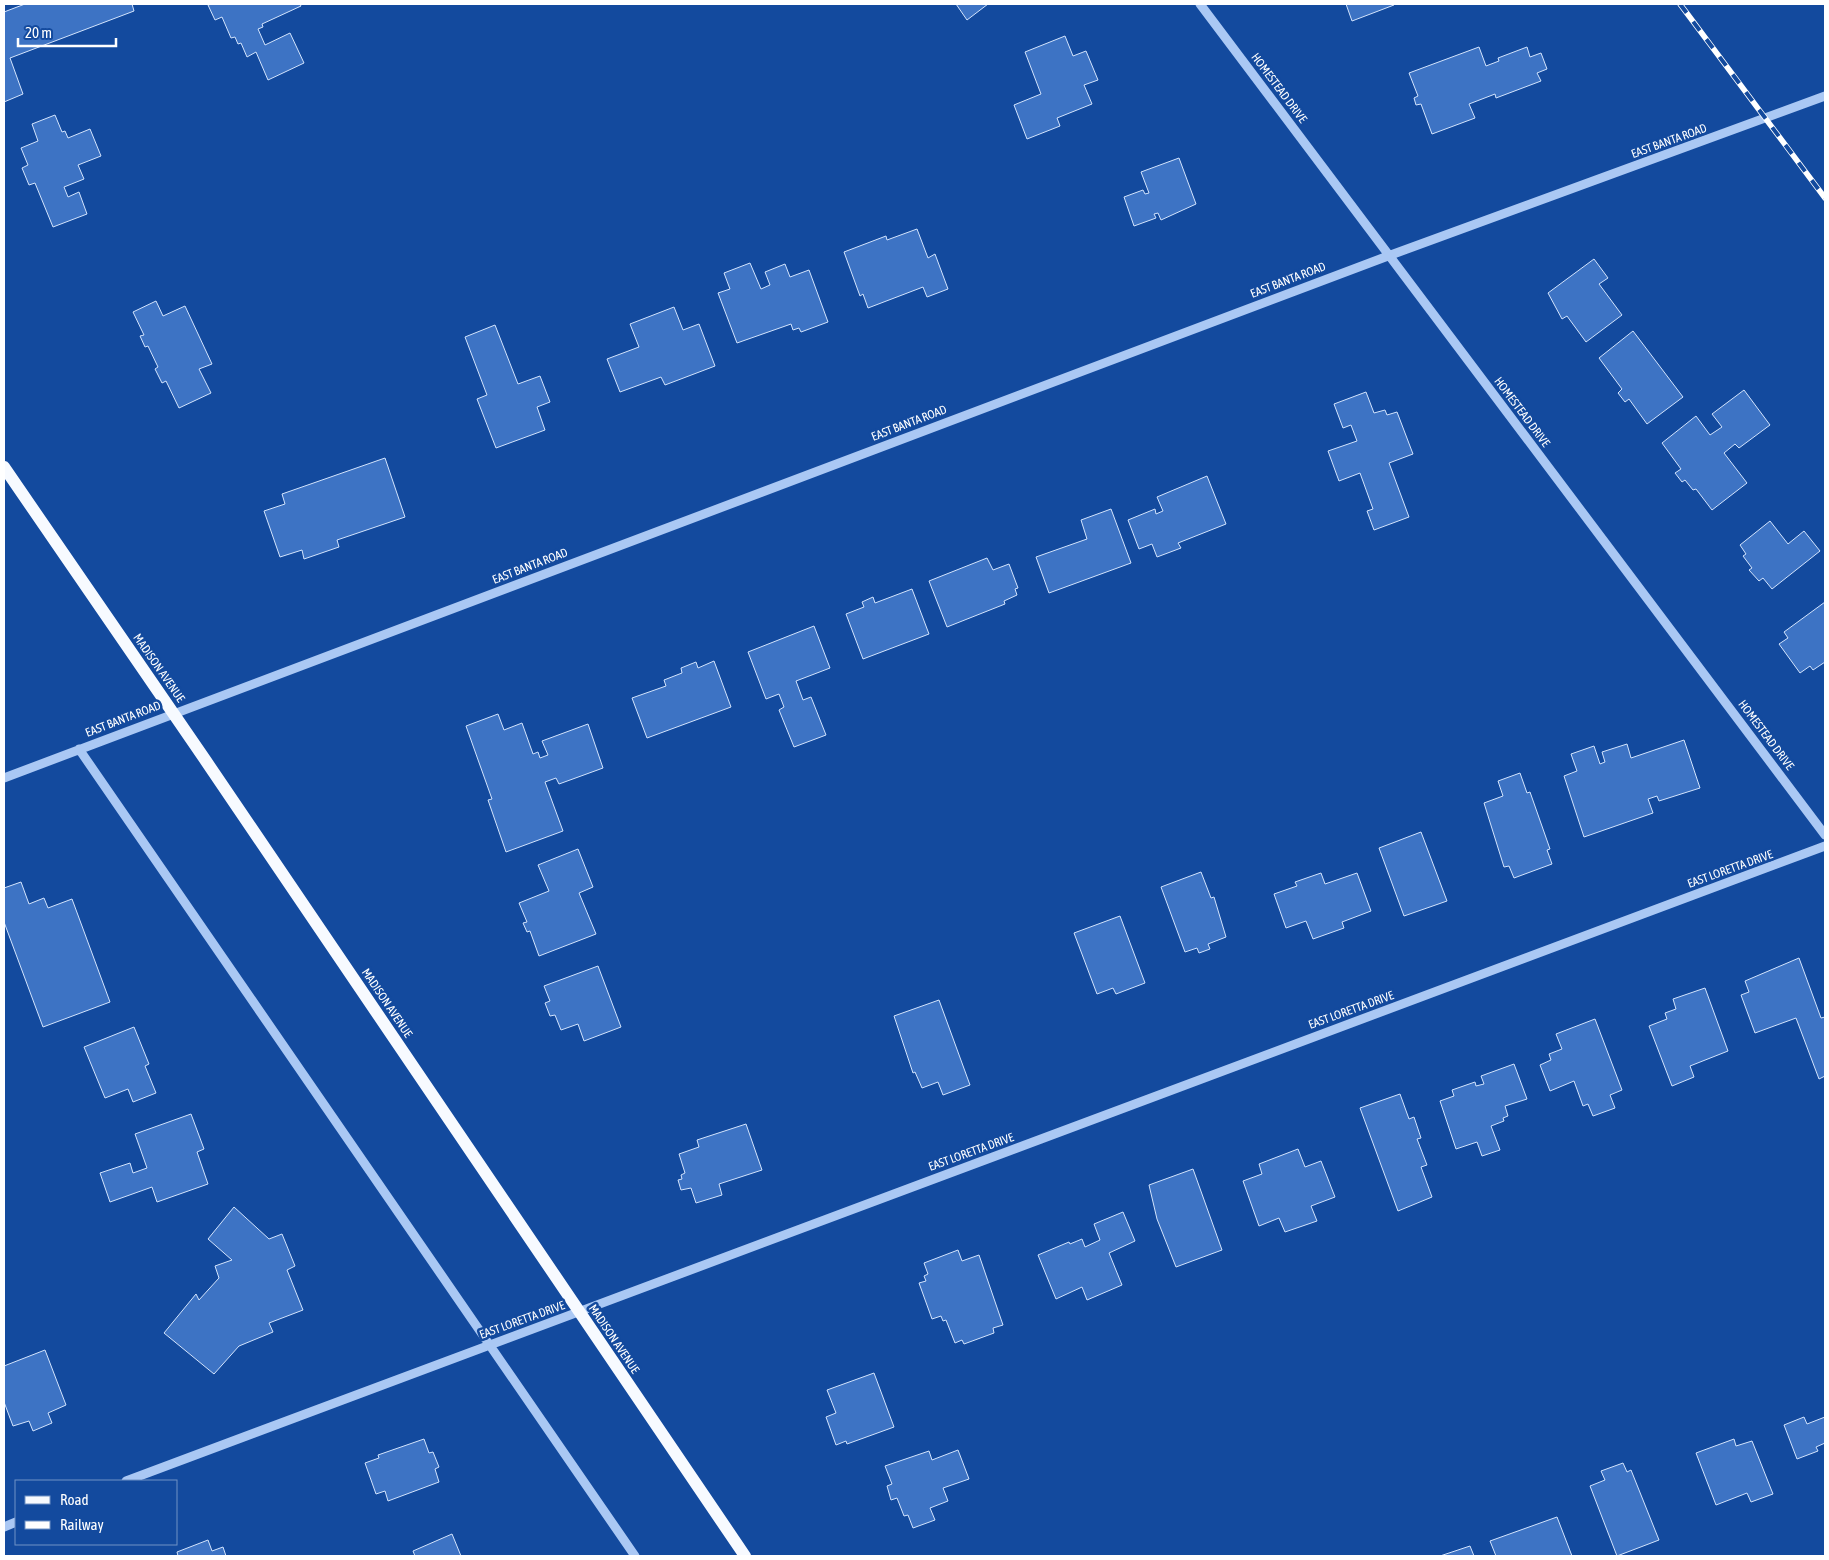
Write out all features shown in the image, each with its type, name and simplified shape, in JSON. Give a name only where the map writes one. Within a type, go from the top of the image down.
[{"type":"main road","name":"MADISON AVENUE","points":[[4,468],[174,714],[744,1556]]},
{"type":"street","name":"HOMESTEAD DRIVE","points":[[1200,4],[1825,835]]},
{"type":"street","name":"EAST BANTA ROAD","points":[[4,778],[1388,256],[1825,96]]},
{"type":"street","points":[[79,749],[635,1556]]},
{"type":"street","name":"EAST LORETTA DRIVE","points":[[129,1480],[1825,846]]},
{"type":"building","points":[[25,4],[132,4],[134,11],[10,58],[23,94],[4,102],[4,12]]},
{"type":"building","points":[[300,4],[301,6],[262,24],[263,27],[258,29],[265,45],[290,33],[304,63],[268,80],[256,52],[247,57],[241,43],[238,44],[235,37],[231,38],[222,17],[215,20],[208,5]]},
{"type":"building","points":[[956,4],[988,4],[967,20]]},
{"type":"building","points":[[1346,4],[1394,4],[1394,5],[1352,21]]},
{"type":"building","points":[[1065,36],[1073,56],[1086,51],[1098,80],[1084,85],[1092,104],[1057,118],[1060,126],[1027,139],[1014,105],[1041,94],[1025,52]]},
{"type":"building","points":[[1479,47],[1486,66],[1499,61],[1498,58],[1527,47],[1530,57],[1541,53],[1547,69],[1537,73],[1541,81],[1496,98],[1495,94],[1469,104],[1475,118],[1432,134],[1421,104],[1416,105],[1414,98],[1418,96],[1409,73]]},
{"type":"building","points":[[55,115],[62,132],[65,131],[68,138],[90,129],[101,156],[78,165],[84,179],[64,187],[68,197],[79,192],[87,214],[53,227],[35,183],[29,185],[22,168],[28,165],[21,148],[38,141],[32,124]]},
{"type":"building","points":[[1179,158],[1196,204],[1161,220],[1158,213],[1154,214],[1156,218],[1134,226],[1124,197],[1143,190],[1145,194],[1149,193],[1141,172]]},
{"type":"building","points":[[917,229],[928,258],[935,254],[948,289],[927,297],[923,287],[868,308],[863,294],[860,296],[844,252],[886,236],[887,240]]},
{"type":"building","points":[[1594,259],[1608,278],[1599,284],[1622,315],[1586,342],[1567,316],[1562,319],[1548,293]]},
{"type":"building","points":[[750,263],[761,289],[770,285],[765,272],[785,264],[790,277],[809,270],[828,322],[801,332],[799,328],[793,330],[791,324],[737,343],[718,293],[730,289],[724,273]]},
{"type":"building","points":[[156,301],[163,316],[185,306],[212,364],[199,369],[211,393],[179,408],[166,381],[162,383],[155,369],[158,367],[148,346],[145,347],[140,336],[144,335],[133,312]]},
{"type":"building","points":[[674,307],[683,330],[699,324],[715,366],[665,385],[661,377],[620,392],[607,359],[639,347],[630,324]]},
{"type":"building","points":[[495,325],[518,384],[540,376],[550,402],[537,407],[545,430],[496,448],[477,399],[487,395],[465,337]]},
{"type":"building","points":[[1633,331],[1683,397],[1647,424],[1629,399],[1625,402],[1618,393],[1622,389],[1599,358]]},
{"type":"building","points":[[1744,390],[1770,425],[1739,448],[1735,444],[1724,453],[1747,483],[1712,510],[1696,489],[1693,490],[1685,480],[1682,482],[1675,473],[1681,469],[1662,443],[1696,416],[1710,435],[1722,427],[1712,414]]},
{"type":"building","points":[[1366,392],[1374,413],[1385,410],[1387,415],[1397,412],[1413,454],[1389,463],[1409,517],[1374,530],[1367,511],[1373,509],[1360,473],[1339,481],[1328,451],[1357,441],[1351,425],[1343,428],[1334,404]]},
{"type":"building","points":[[385,458],[405,517],[337,540],[339,547],[304,559],[302,550],[280,557],[264,511],[285,504],[282,494]]},
{"type":"building","points":[[1207,476],[1226,524],[1178,543],[1181,548],[1157,557],[1152,544],[1139,549],[1128,520],[1155,509],[1156,514],[1163,511],[1157,497]]},
{"type":"building","points":[[1111,509],[1131,563],[1049,593],[1036,557],[1087,539],[1081,520]]},
{"type":"building","points":[[1770,521],[1788,544],[1804,531],[1820,551],[1772,589],[1763,578],[1759,581],[1749,570],[1752,568],[1743,556],[1746,554],[1740,545]]},
{"type":"building","points":[[987,558],[993,570],[1009,564],[1018,588],[1015,589],[1017,595],[1004,601],[1005,604],[947,627],[929,581]]},
{"type":"building","points":[[912,589],[929,634],[863,659],[846,614],[864,607],[862,602],[873,597],[875,603]]},
{"type":"building","points":[[1825,602],[1825,662],[1813,670],[1810,666],[1800,673],[1779,644],[1788,638],[1784,632]]},
{"type":"building","points":[[814,626],[830,668],[796,681],[803,700],[811,697],[826,735],[794,747],[779,710],[784,707],[779,694],[766,699],[748,652]]},
{"type":"building","points":[[714,661],[731,707],[647,738],[632,698],[666,686],[664,680],[682,673],[681,668],[696,662],[698,668]]},
{"type":"building","points":[[498,714],[504,730],[522,723],[533,754],[538,752],[540,758],[548,755],[542,741],[588,724],[603,768],[559,784],[556,778],[545,782],[563,831],[506,852],[488,800],[492,799],[466,726]]},
{"type":"building","points":[[1684,740],[1700,788],[1659,801],[1657,796],[1648,799],[1653,813],[1584,837],[1564,776],[1577,771],[1571,754],[1594,746],[1600,764],[1605,762],[1602,752],[1627,744],[1631,758]]},
{"type":"building","points":[[1520,773],[1527,793],[1530,792],[1550,849],[1547,850],[1552,864],[1514,878],[1509,866],[1504,867],[1484,803],[1503,796],[1498,781]]},
{"type":"building","points":[[1421,832],[1447,901],[1404,916],[1379,848]]},
{"type":"building","points":[[578,849],[593,887],[579,893],[596,934],[539,956],[530,931],[527,932],[523,923],[527,922],[519,903],[549,891],[538,865]]},
{"type":"building","points":[[1201,872],[1211,898],[1214,897],[1226,937],[1208,944],[1210,949],[1199,953],[1197,948],[1185,952],[1161,887]]},
{"type":"building","points":[[1321,873],[1325,884],[1357,873],[1371,911],[1342,922],[1344,928],[1313,939],[1306,921],[1286,928],[1274,894],[1297,886],[1295,882]]},
{"type":"building","points":[[21,882],[29,904],[44,898],[48,908],[72,899],[110,1002],[43,1027],[4,922],[4,888]]},
{"type":"building","points":[[1120,916],[1145,983],[1116,994],[1113,988],[1097,994],[1074,933]]},
{"type":"building","points":[[1799,958],[1821,1018],[1825,1017],[1825,1076],[1819,1079],[1796,1018],[1755,1033],[1741,995],[1749,992],[1745,981]]},
{"type":"building","points":[[598,966],[621,1027],[584,1041],[578,1024],[561,1030],[555,1015],[550,1016],[545,1003],[550,1001],[544,986]]},
{"type":"building","points":[[1705,988],[1728,1051],[1690,1066],[1694,1077],[1672,1086],[1649,1026],[1667,1019],[1665,1013],[1676,1009],[1673,999]]},
{"type":"building","points":[[939,1000],[970,1085],[943,1095],[938,1082],[922,1088],[915,1072],[913,1073],[894,1016]]},
{"type":"building","points":[[1595,1019],[1622,1090],[1610,1095],[1615,1108],[1593,1116],[1588,1104],[1583,1106],[1574,1081],[1550,1091],[1540,1065],[1551,1060],[1549,1054],[1562,1049],[1556,1034]]},
{"type":"building","points":[[134,1027],[149,1064],[145,1066],[156,1093],[133,1102],[128,1089],[105,1098],[84,1047]]},
{"type":"building","points":[[1514,1064],[1527,1099],[1505,1106],[1508,1116],[1503,1118],[1504,1121],[1491,1126],[1500,1150],[1482,1156],[1477,1142],[1456,1149],[1440,1101],[1454,1096],[1452,1090],[1475,1082],[1476,1086],[1484,1084],[1481,1076]]},
{"type":"building","points":[[1400,1094],[1409,1119],[1414,1117],[1421,1138],[1417,1139],[1427,1165],[1421,1167],[1432,1197],[1398,1211],[1360,1108]]},
{"type":"building","points":[[191,1114],[204,1149],[197,1152],[208,1184],[157,1202],[152,1187],[110,1202],[100,1173],[130,1163],[133,1173],[147,1168],[135,1134]]},
{"type":"building","points":[[746,1124],[762,1170],[719,1184],[722,1195],[696,1203],[691,1188],[681,1190],[678,1180],[682,1179],[681,1175],[685,1173],[679,1154],[699,1147],[697,1140]]},
{"type":"building","points":[[1298,1149],[1305,1167],[1321,1161],[1335,1197],[1311,1206],[1317,1221],[1285,1232],[1279,1218],[1259,1226],[1243,1181],[1262,1174],[1259,1164]]},
{"type":"building","points":[[1193,1169],[1222,1250],[1176,1267],[1157,1219],[1149,1185]]},
{"type":"building","points":[[234,1207],[269,1239],[282,1234],[295,1266],[287,1270],[303,1310],[269,1323],[273,1332],[239,1346],[214,1374],[164,1333],[196,1294],[199,1300],[219,1278],[215,1266],[232,1260],[208,1239]]},
{"type":"building","points":[[1123,1212],[1135,1241],[1109,1253],[1122,1285],[1087,1300],[1082,1287],[1056,1299],[1038,1255],[1069,1242],[1070,1244],[1082,1239],[1085,1247],[1100,1240],[1094,1224]]},
{"type":"building","points":[[958,1250],[962,1261],[979,1255],[1003,1325],[993,1328],[994,1333],[964,1344],[962,1340],[955,1343],[946,1320],[943,1321],[941,1316],[932,1319],[919,1283],[926,1281],[924,1276],[928,1274],[924,1263]]},
{"type":"building","points":[[45,1350],[66,1405],[48,1413],[52,1423],[33,1431],[29,1421],[13,1426],[4,1402],[4,1366]]},
{"type":"building","points":[[874,1373],[894,1427],[847,1444],[846,1441],[836,1445],[826,1417],[836,1413],[827,1390]]},
{"type":"building","points":[[1804,1417],[1807,1424],[1825,1417],[1825,1443],[1816,1447],[1818,1451],[1797,1459],[1784,1425]]},
{"type":"building","points":[[424,1439],[429,1453],[433,1452],[439,1467],[435,1469],[439,1482],[388,1501],[385,1491],[376,1494],[365,1463],[379,1458],[378,1455]]},
{"type":"building","points":[[1734,1439],[1736,1446],[1752,1441],[1773,1494],[1751,1502],[1747,1493],[1716,1505],[1696,1453]]},
{"type":"building","points":[[958,1450],[969,1479],[943,1488],[948,1501],[930,1508],[935,1520],[913,1528],[908,1515],[904,1516],[897,1498],[891,1500],[887,1486],[892,1484],[885,1466],[929,1451],[932,1460]]},
{"type":"building","points":[[1623,1463],[1627,1472],[1631,1470],[1659,1540],[1617,1556],[1590,1486],[1605,1480],[1601,1471]]},
{"type":"building","points":[[1557,1517],[1572,1556],[1496,1556],[1490,1541]]},
{"type":"building","points":[[452,1534],[461,1556],[415,1556],[413,1551]]},
{"type":"building","points":[[208,1540],[212,1551],[223,1547],[226,1556],[178,1556],[177,1552]]},
{"type":"building","points":[[1470,1546],[1474,1556],[1440,1556]]},
{"type":"railway","points":[[1680,4],[1825,198]]}]
